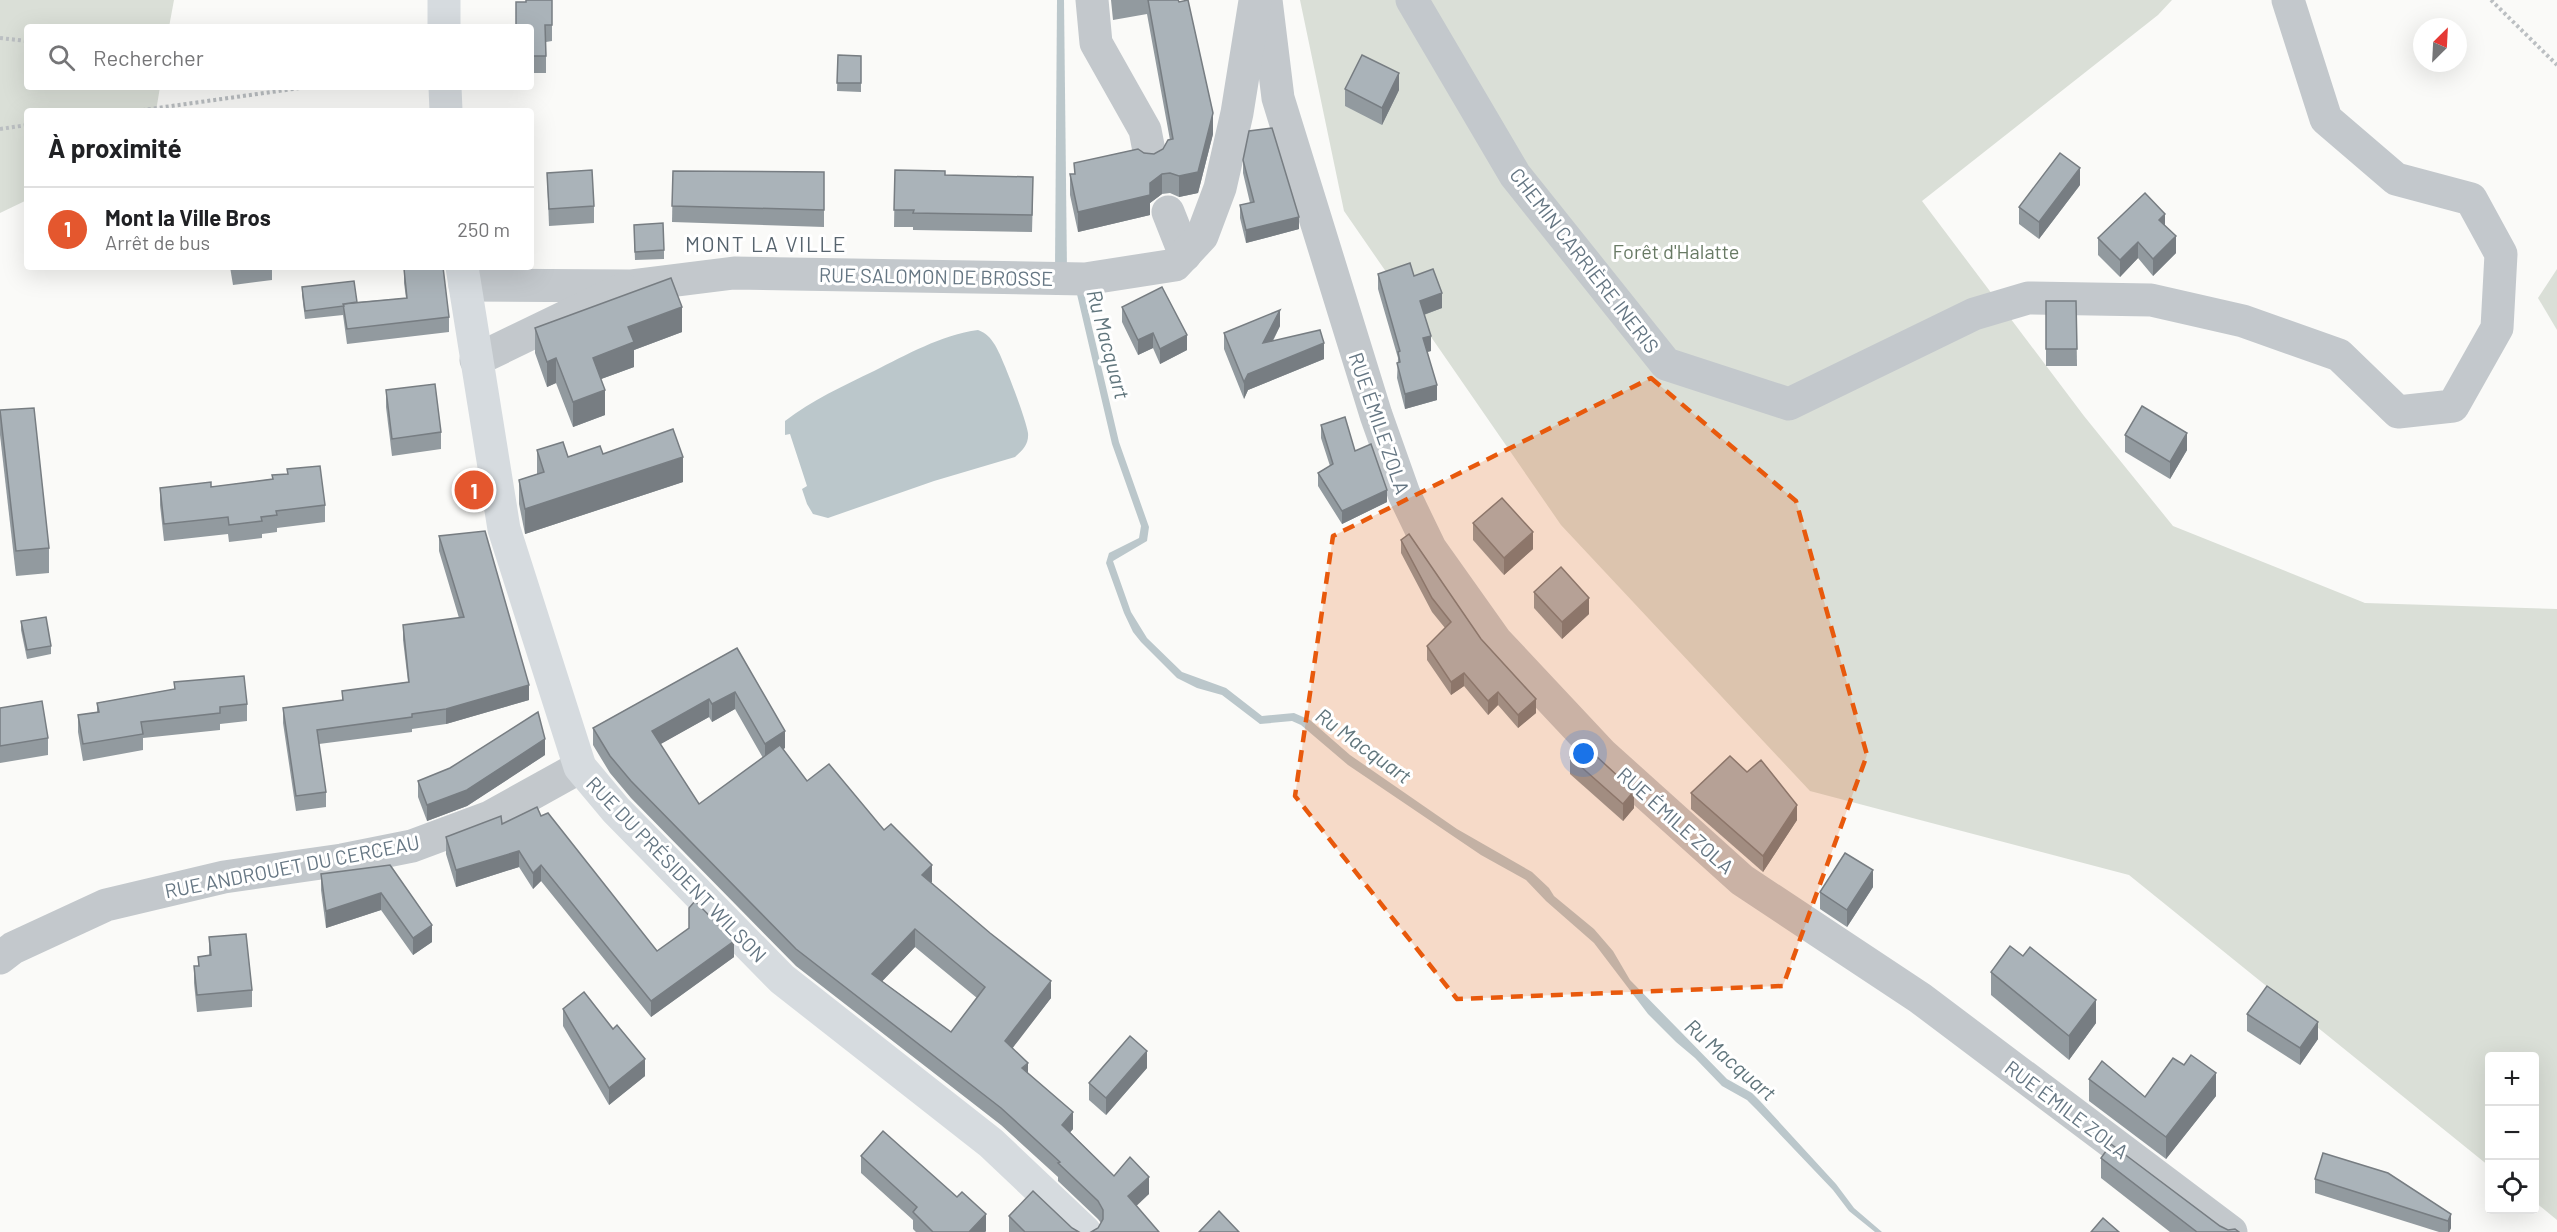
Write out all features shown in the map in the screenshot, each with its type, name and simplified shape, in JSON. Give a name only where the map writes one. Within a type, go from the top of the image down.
[{"type":"street","points":[[444,0],[444,24]]},
{"type":"street","points":[[1092,0],[1096,43],[1145,130],[1150,156]]},
{"type":"street","name":"RUE SALOMON DE BROSSE","points":[[463,276],[630,286],[734,273],[1085,279],[1175,265],[1202,236],[1220,188],[1238,113],[1255,0]]},
{"type":"street","name":"RUE ÉMILE ZOLA","points":[[1266,0],[1278,98],[1366,383],[1397,475],[1430,548],[1496,640],[1602,754],[1742,880],[1920,998],[2231,1232]]},
{"type":"street","name":"CHEMIN CARRIÈRE INERIS","points":[[1412,0],[1515,175],[1666,364],[1789,404],[1974,314],[2028,298],[2151,300],[2243,321],[2339,355],[2398,412],[2453,406],[2498,328],[2501,254],[2471,199],[2396,179],[2326,119],[2288,0]]},
{"type":"street","points":[[445,90],[446,108]]},
{"type":"street","points":[[1168,212],[1185,255]]},
{"type":"street","name":"RUE DU PRÉSIDENT WILSON","points":[[463,276],[504,530],[580,767],[616,810],[782,979],[991,1143],[1085,1232]]},
{"type":"street","name":"RUE SALOMON DE BROSSE","points":[[476,360],[630,286]]},
{"type":"street","name":"RUE ANDROUET DU CERCEAU","points":[[0,958],[14,948],[106,905],[224,877],[342,860],[412,846],[490,817],[580,767]]},
{"type":"path","points":[[2491,0],[2557,64]]},
{"type":"path","points":[[0,38],[24,41]]},
{"type":"path","points":[[157,108],[285,90]]},
{"type":"path","points":[[0,129],[24,125]]},
{"type":"highlighted area","points":[[1651,378],[1796,501],[1867,755],[1783,986],[1457,999],[1295,796],[1333,536]]},
{"type":"green space","points":[[0,0],[174,0],[170,24],[24,24],[24,90],[160,90],[156,108],[24,108],[24,201],[0,213]]},
{"type":"green space","name":"Forêt d'Halatte","points":[[1300,0],[2172,0],[2158,15],[1922,201],[2084,416],[2173,526],[2365,603],[2557,609],[2557,1220],[2539,1205],[2539,1052],[2485,1052],[2485,1163],[2129,875],[1810,791],[1561,525],[1344,211]]},
{"type":"green space","points":[[2557,269],[2557,330],[2538,298]]},
{"type":"shaded area","points":[[1057,0],[1064,0],[1067,271],[1055,267]]},
{"type":"shaded area","points":[[1083,289],[1119,442],[1149,527],[1147,541],[1113,561],[1131,612],[1147,638],[1182,672],[1226,688],[1262,716],[1294,713],[1310,720],[1350,755],[1457,829],[1532,872],[1554,896],[1594,929],[1613,951],[1630,980],[1727,1079],[1752,1093],[1760,1101],[1836,1184],[1854,1208],[1882,1232],[1875,1232],[1849,1211],[1833,1190],[1747,1100],[1722,1086],[1676,1042],[1648,1014],[1594,943],[1546,901],[1526,880],[1481,855],[1348,765],[1301,725],[1292,721],[1260,724],[1222,695],[1197,688],[1177,678],[1141,642],[1133,632],[1124,613],[1106,563],[1109,553],[1139,538],[1141,526],[1112,444],[1076,290]]},
{"type":"shaded area","points":[[978,330],[988,336],[995,345],[1014,389],[1028,433],[1028,440],[1023,449],[1015,457],[934,481],[828,518],[813,514],[802,489],[807,486],[790,434],[785,435],[785,421],[806,406],[911,352],[951,336]]},
{"type":"building","points":[[526,0],[552,0],[552,25],[545,25],[546,56],[534,56],[534,24],[516,24],[516,2],[526,2]]},
{"type":"building","points":[[1148,0],[1178,0],[1179,2],[1188,0],[1213,113],[1198,172],[1179,176],[1170,173],[1162,174],[1150,183],[1150,195],[1078,212],[1070,174],[1075,174],[1074,163],[1138,149],[1144,153],[1154,154],[1163,149],[1168,140],[1173,139]]},
{"type":"building","points":[[838,55],[861,56],[861,83],[837,83]]},
{"type":"building","points":[[1362,55],[1399,73],[1382,108],[1345,89]]},
{"type":"building","points":[[1272,128],[1299,217],[1246,230],[1240,205],[1254,202],[1243,160],[1249,131]]},
{"type":"building","points":[[2060,153],[2080,168],[2039,222],[2019,207]]},
{"type":"building","points":[[592,170],[594,206],[549,209],[547,173]]},
{"type":"building","points":[[895,170],[945,171],[945,175],[1033,177],[1032,215],[913,213],[914,210],[894,210]]},
{"type":"building","points":[[673,171],[824,172],[824,210],[672,206]]},
{"type":"building","points":[[2145,193],[2165,214],[2159,220],[2176,236],[2153,259],[2138,242],[2120,260],[2098,238]]},
{"type":"building","points":[[663,223],[664,250],[635,252],[634,225]]},
{"type":"building","points":[[1410,263],[1414,276],[1433,269],[1442,293],[1420,301],[1431,336],[1423,338],[1437,385],[1405,394],[1397,363],[1400,362],[1398,352],[1400,351],[1378,274]]},
{"type":"building","points":[[404,270],[443,270],[449,317],[347,329],[343,304],[407,298]]},
{"type":"building","points":[[671,278],[682,307],[628,327],[634,342],[593,358],[605,390],[573,402],[556,358],[547,362],[535,328]]},
{"type":"building","points":[[354,281],[357,302],[305,311],[302,287]]},
{"type":"building","points":[[1162,287],[1187,335],[1160,349],[1153,333],[1138,340],[1122,307]]},
{"type":"building","points":[[2046,301],[2076,301],[2077,349],[2046,349]]},
{"type":"building","points":[[1280,310],[1263,343],[1320,330],[1324,343],[1248,374],[1244,382],[1224,333]]},
{"type":"building","points":[[435,384],[441,432],[392,439],[386,390]]},
{"type":"building","points":[[2142,406],[2187,433],[2170,462],[2125,435]]},
{"type":"building","points":[[34,408],[49,548],[16,551],[0,410]]},
{"type":"building","points":[[1345,417],[1355,451],[1371,444],[1387,490],[1342,511],[1318,473],[1333,464],[1321,425]]},
{"type":"building","points":[[673,429],[683,457],[525,509],[519,480],[544,472],[537,450],[563,442],[568,457],[600,446],[603,454]]},
{"type":"building","points":[[320,466],[325,505],[276,511],[277,515],[261,517],[262,521],[229,525],[228,517],[164,524],[160,488],[211,482],[211,487],[273,479],[272,475],[288,474],[287,469]]},
{"type":"building","points":[[1502,498],[1533,532],[1504,558],[1473,523]]},
{"type":"building","points":[[485,531],[529,685],[446,709],[412,714],[412,717],[317,730],[326,792],[296,796],[283,708],[343,700],[342,691],[409,682],[403,625],[464,617],[439,536]]},
{"type":"building","points":[[1409,534],[1481,639],[1536,699],[1518,715],[1498,692],[1488,701],[1464,673],[1451,682],[1427,646],[1451,622],[1432,598],[1401,540]]},
{"type":"building","points":[[1561,567],[1589,598],[1562,622],[1534,592]]},
{"type":"building","points":[[46,617],[51,646],[27,650],[21,621]]},
{"type":"building","points":[[737,648],[785,731],[765,744],[735,692],[712,704],[709,699],[652,731],[699,804],[780,745],[807,781],[829,764],[884,830],[891,824],[932,865],[922,875],[1051,981],[1005,1041],[1028,1063],[1022,1068],[1073,1112],[1062,1125],[1114,1176],[1130,1157],[1149,1177],[1128,1196],[1159,1232],[1091,1232],[1098,1228],[1103,1219],[1103,1210],[1098,1201],[1058,1163],[1060,1162],[1001,1108],[796,949],[631,781],[610,756],[593,728]],"holes":[[[915,929],[985,987],[951,1032],[872,974]]]},
{"type":"building","points":[[244,676],[247,704],[220,707],[220,713],[141,722],[143,734],[83,744],[78,715],[99,712],[97,703],[175,689],[174,682]]},
{"type":"building","points":[[42,701],[48,738],[0,746],[0,708]]},
{"type":"building","points":[[538,712],[545,739],[467,790],[427,805],[418,781],[450,768]]},
{"type":"building","points":[[1582,743],[1634,791],[1623,804],[1570,757]]},
{"type":"building","points":[[1730,756],[1747,772],[1761,760],[1797,805],[1763,856],[1691,793]]},
{"type":"building","points":[[537,807],[541,816],[548,813],[657,951],[689,928],[689,908],[695,901],[734,941],[651,1001],[541,865],[533,873],[519,851],[456,870],[446,837],[501,816],[502,824]]},
{"type":"building","points":[[1845,853],[1873,870],[1847,910],[1820,892]]},
{"type":"building","points":[[390,865],[432,925],[413,938],[381,893],[326,911],[321,874]]},
{"type":"building","points":[[246,934],[252,990],[197,995],[194,966],[199,966],[198,957],[211,955],[209,937]]},
{"type":"building","points":[[2010,946],[2023,956],[2030,947],[2096,1000],[2069,1036],[1991,972]]},
{"type":"building","points":[[2267,986],[2318,1022],[2300,1048],[2247,1014]]},
{"type":"building","points":[[584,992],[613,1029],[617,1025],[645,1059],[609,1088],[563,1009]]},
{"type":"building","points":[[1130,1036],[1147,1051],[1106,1098],[1089,1083]]},
{"type":"building","points":[[2191,1055],[2216,1073],[2166,1137],[2089,1079],[2102,1061],[2145,1097],[2173,1058],[2184,1065]]},
{"type":"building","points":[[883,1131],[957,1197],[962,1192],[986,1214],[969,1232],[933,1232],[913,1212],[917,1207],[861,1156]]},
{"type":"building","points":[[2111,1144],[2220,1226],[2239,1232],[2197,1232],[2101,1158]]},
{"type":"building","points":[[2323,1153],[2388,1173],[2451,1214],[2448,1221],[2315,1179]]},
{"type":"building","points":[[1033,1191],[1079,1232],[1025,1232],[1009,1216]]},
{"type":"building","points":[[1219,1211],[1239,1232],[1199,1232]]},
{"type":"building","points":[[2103,1218],[2119,1232],[2091,1232]]},
{"type":"place","name":"Mont la Ville Bros","points":[[474,490]]},
{"type":"district","name":"MONT LA VILLE","points":[[766,243]]},
{"type":"water label","name":"Ru Macquart","points":[[1109,344]]},
{"type":"water label","name":"Ru Macquart","points":[[1364,745]]},
{"type":"water label","name":"Ru Macquart","points":[[1731,1059]]}]
